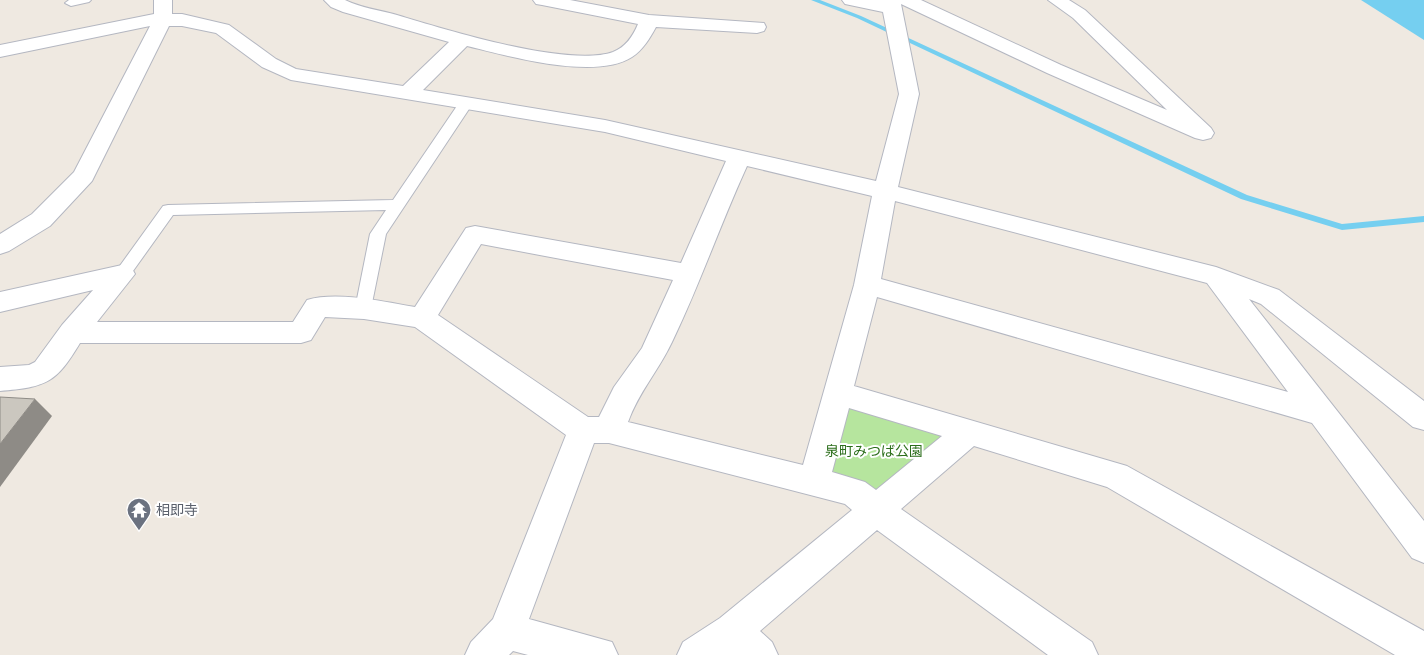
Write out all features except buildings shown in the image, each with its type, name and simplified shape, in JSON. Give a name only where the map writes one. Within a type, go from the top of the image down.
[{"type":"street","points":[[333,0],[462,40],[561,59],[590,62],[617,58],[635,47],[649,21]]},
{"type":"street","points":[[542,0],[649,21],[757,26]]},
{"type":"street","points":[[851,0],[897,3],[1054,68],[1203,133],[1079,14],[1057,0]]},
{"type":"street","points":[[814,481],[867,285],[885,191],[910,94],[897,3]]},
{"type":"street","points":[[0,51],[147,20],[162,10]]},
{"type":"street","points":[[162,10],[182,20],[222,29],[269,62],[291,74],[605,126],[885,191],[1216,276],[1270,297],[1424,418]]},
{"type":"street","points":[[0,245],[41,220],[66,198],[84,176],[162,10]]},
{"type":"street","points":[[408,93],[462,40]]},
{"type":"street","points":[[599,655],[495,643],[596,430],[637,381],[654,352],[690,274],[714,210],[740,156]]},
{"type":"street","points":[[422,318],[475,234],[690,274]]},
{"type":"street","points":[[0,302],[122,274]]},
{"type":"street","points":[[0,379],[30,377],[48,370],[72,332],[122,274]]},
{"type":"street","points":[[1216,276],[1424,547]]},
{"type":"street","points":[[867,285],[1319,412]]},
{"type":"street","points":[[72,332],[301,333],[317,307],[364,309],[422,318],[596,430],[854,492],[876,510],[1078,655]]},
{"type":"street","points":[[839,393],[1116,476],[1424,651]]},
{"type":"street","points":[[696,655],[746,643],[876,510],[969,432]]},
{"type":"lane","points":[[70,3],[85,0]]},
{"type":"lane","points":[[364,309],[378,234],[466,103]]},
{"type":"lane","points":[[122,274],[152,235],[168,210],[396,205]]},
{"type":"green space","name":"泉町みつば公園","points":[[839,393],[969,432],[876,510],[814,481]]},
{"type":"water","points":[[1361,0],[1424,0],[1424,40]]},
{"type":"waterway","points":[[814,0],[859,17],[1244,197],[1342,227],[1424,219]]},
{"type":"place","name":"相即寺","points":[[139,531]]}]
